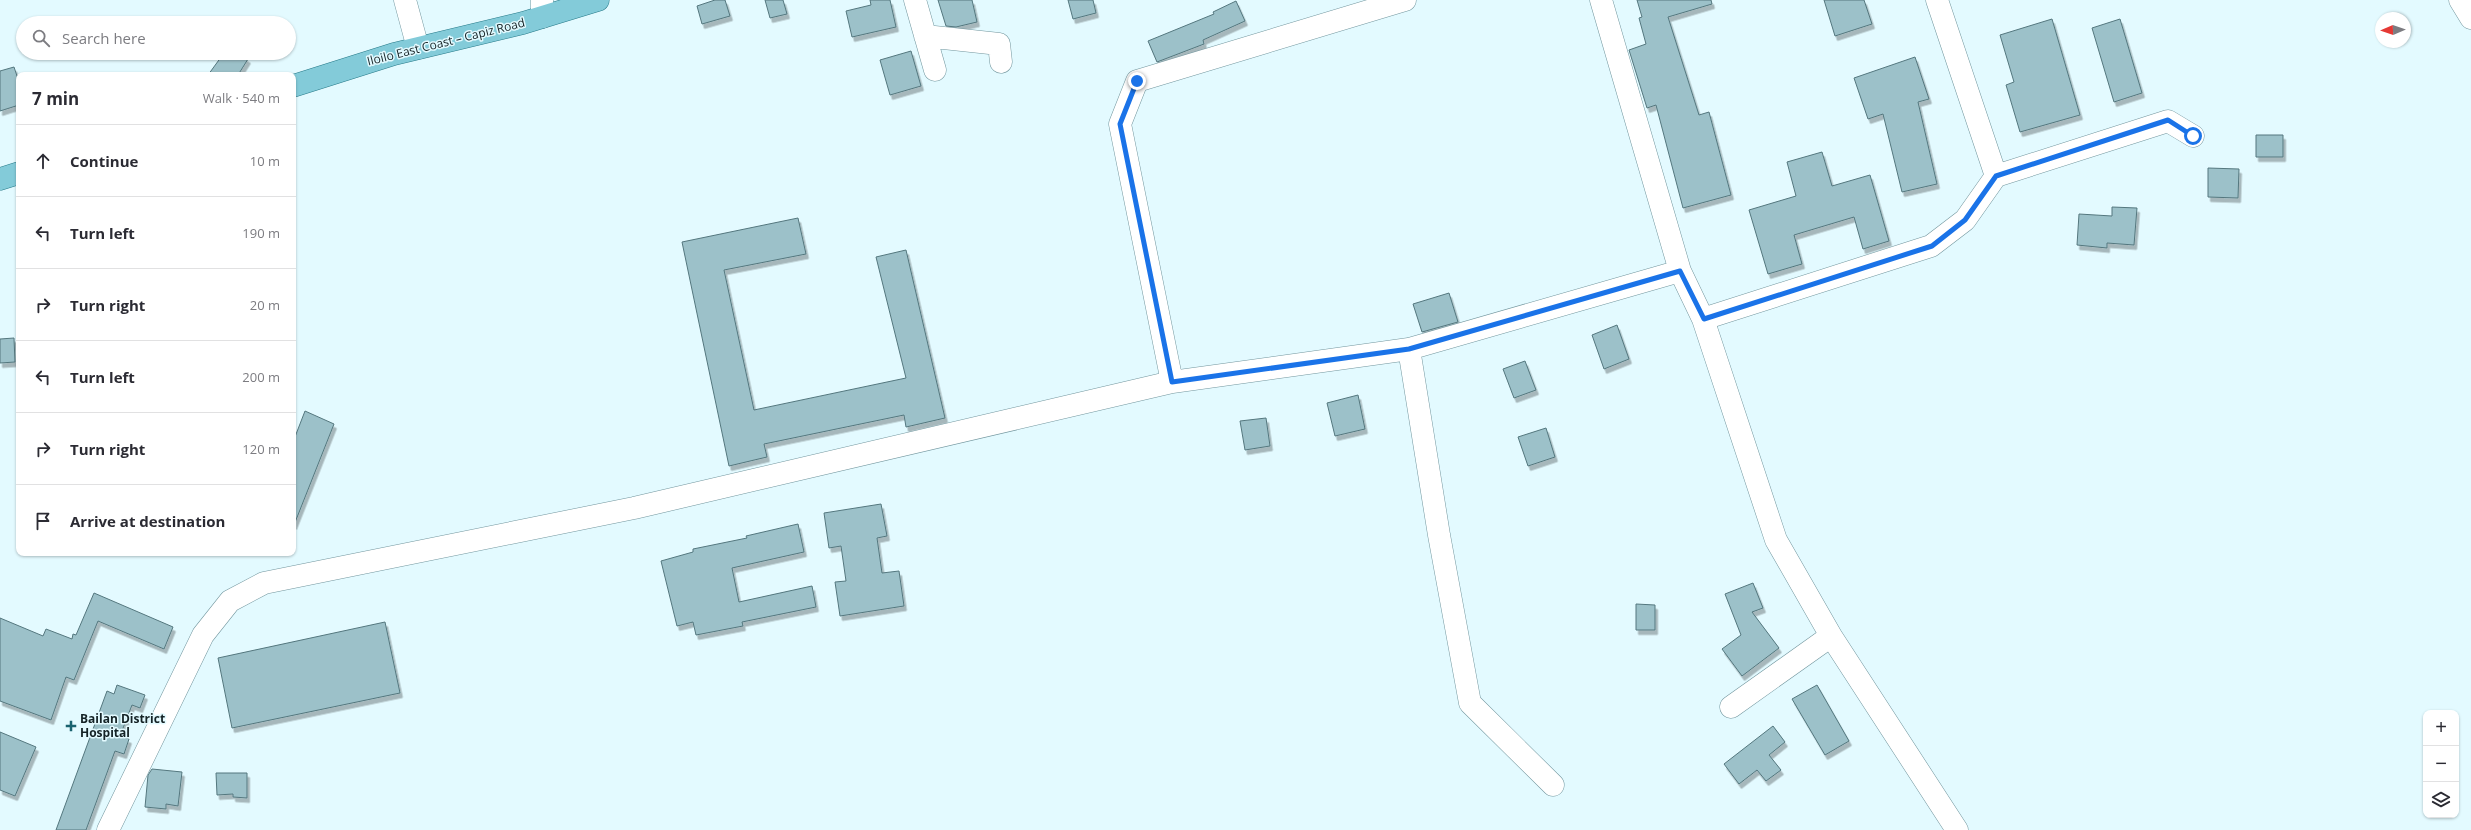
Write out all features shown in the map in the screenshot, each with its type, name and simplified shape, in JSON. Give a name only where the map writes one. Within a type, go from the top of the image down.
[{"type":"main road","name":"Iloilo East Coast – Capiz Road","points":[[296,85],[542,9],[598,0]]},
{"type":"main road","points":[[0,179],[16,174]]},
{"type":"street","points":[[405,0],[418,48]]},
{"type":"street","points":[[915,0],[935,70]]},
{"type":"street","points":[[1172,382],[1120,124],[1137,81],[1405,0]]},
{"type":"street","points":[[1602,0],[1680,271],[1704,319],[1776,540],[1831,636],[1957,830]]},
{"type":"street","points":[[1937,0],[1996,176]]},
{"type":"street","points":[[2460,0],[2471,18]]},
{"type":"street","points":[[925,36],[999,44],[1001,62]]},
{"type":"street","points":[[1704,319],[1932,246],[1965,220],[1996,176],[2168,120],[2193,136]]},
{"type":"street","points":[[108,830],[203,635],[230,601],[264,584],[634,508],[1172,382],[1409,349],[1680,271]]},
{"type":"street","points":[[1409,349],[1439,535],[1470,703],[1552,785]]},
{"type":"street","points":[[1731,707],[1831,636]]},
{"type":"building","points":[[715,0],[725,0],[730,16],[702,24],[697,6]]},
{"type":"building","points":[[765,0],[783,0],[787,14],[770,18]]},
{"type":"building","points":[[870,0],[890,0],[896,27],[852,37],[846,11],[871,5]]},
{"type":"building","points":[[938,0],[972,0],[977,22],[956,27],[946,26]]},
{"type":"building","points":[[1068,0],[1093,0],[1096,13],[1073,19]]},
{"type":"building","points":[[1637,0],[1711,0],[1712,4],[1668,17],[1699,115],[1709,112],[1731,195],[1683,208],[1656,105],[1647,108],[1629,50],[1646,44],[1639,18],[1642,17]]},
{"type":"building","points":[[1824,0],[1864,0],[1872,24],[1835,36]]},
{"type":"building","points":[[1236,1],[1245,21],[1203,40],[1204,44],[1157,62],[1148,41],[1214,14],[1213,12]]},
{"type":"building","points":[[2052,19],[2080,115],[2020,132],[2006,85],[2014,82],[2000,35]]},
{"type":"building","points":[[2120,19],[2142,93],[2114,102],[2092,28]]},
{"type":"building","points":[[911,51],[921,86],[890,95],[880,60]]},
{"type":"building","points":[[1915,57],[1929,99],[1918,102],[1937,184],[1902,192],[1883,114],[1868,119],[1854,78]]},
{"type":"building","points":[[219,60],[247,60],[240,72],[210,72]]},
{"type":"building","points":[[14,67],[16,73],[16,106],[0,111],[0,71]]},
{"type":"building","points":[[2256,135],[2283,135],[2283,157],[2256,157]]},
{"type":"building","points":[[1822,152],[1832,186],[1870,175],[1889,241],[1863,249],[1854,217],[1794,235],[1802,264],[1768,274],[1749,210],[1796,196],[1787,162]]},
{"type":"building","points":[[2208,168],[2239,169],[2238,198],[2208,197]]},
{"type":"building","points":[[2112,207],[2137,208],[2134,245],[2107,243],[2107,248],[2077,245],[2079,214],[2112,216]]},
{"type":"building","points":[[798,218],[806,254],[724,270],[754,410],[906,378],[876,257],[906,250],[945,418],[906,427],[904,415],[764,444],[767,457],[729,466],[682,242]]},
{"type":"building","points":[[1449,293],[1458,322],[1422,332],[1413,304]]},
{"type":"building","points":[[1617,325],[1629,359],[1604,369],[1592,335]]},
{"type":"building","points":[[14,338],[15,362],[0,363],[0,339]]},
{"type":"building","points":[[1525,361],[1536,390],[1514,398],[1503,369]]},
{"type":"building","points":[[1358,395],[1365,429],[1335,436],[1327,403]]},
{"type":"building","points":[[305,411],[334,424],[296,520],[296,434]]},
{"type":"building","points":[[1266,418],[1270,446],[1245,450],[1240,421]]},
{"type":"building","points":[[1546,428],[1555,457],[1528,466],[1518,437]]},
{"type":"building","points":[[881,504],[887,536],[877,538],[882,573],[899,571],[904,606],[840,616],[835,582],[846,581],[841,546],[829,548],[824,513]]},
{"type":"building","points":[[798,524],[804,552],[732,568],[739,602],[812,586],[816,607],[742,622],[743,626],[696,635],[693,622],[677,626],[661,561],[693,552],[693,549],[747,538],[746,536]]},
{"type":"building","points":[[1753,583],[1763,608],[1752,612],[1779,648],[1742,676],[1722,649],[1741,635],[1725,594]]},
{"type":"building","points":[[94,593],[173,627],[164,649],[98,621],[74,680],[66,677],[51,720],[0,701],[0,618],[43,636],[46,629],[72,639],[73,634],[76,635]]},
{"type":"building","points":[[1636,604],[1655,605],[1655,630],[1636,630]]},
{"type":"building","points":[[385,622],[400,693],[232,728],[218,658]]},
{"type":"building","points":[[117,685],[145,695],[140,708],[132,705],[120,736],[129,739],[124,754],[115,751],[86,830],[56,830],[107,691],[114,694]]},
{"type":"building","points":[[1817,685],[1849,741],[1825,755],[1792,699]]},
{"type":"building","points":[[1773,726],[1785,742],[1769,755],[1781,770],[1766,781],[1757,770],[1739,784],[1724,764]]},
{"type":"building","points":[[0,732],[36,747],[15,796],[0,790]]},
{"type":"building","points":[[152,769],[182,772],[178,806],[166,804],[166,809],[145,807],[148,775]]},
{"type":"building","points":[[216,773],[247,773],[247,798],[233,797],[233,794],[217,795]]},
{"type":"place","name":"Bailan District Hospital","points":[[71,726]]},
{"type":"route","points":[[1137,81],[1120,124],[1172,382],[1409,349],[1680,271],[1704,319],[1932,246],[1965,220],[1996,176],[2168,120],[2193,136]]}]
